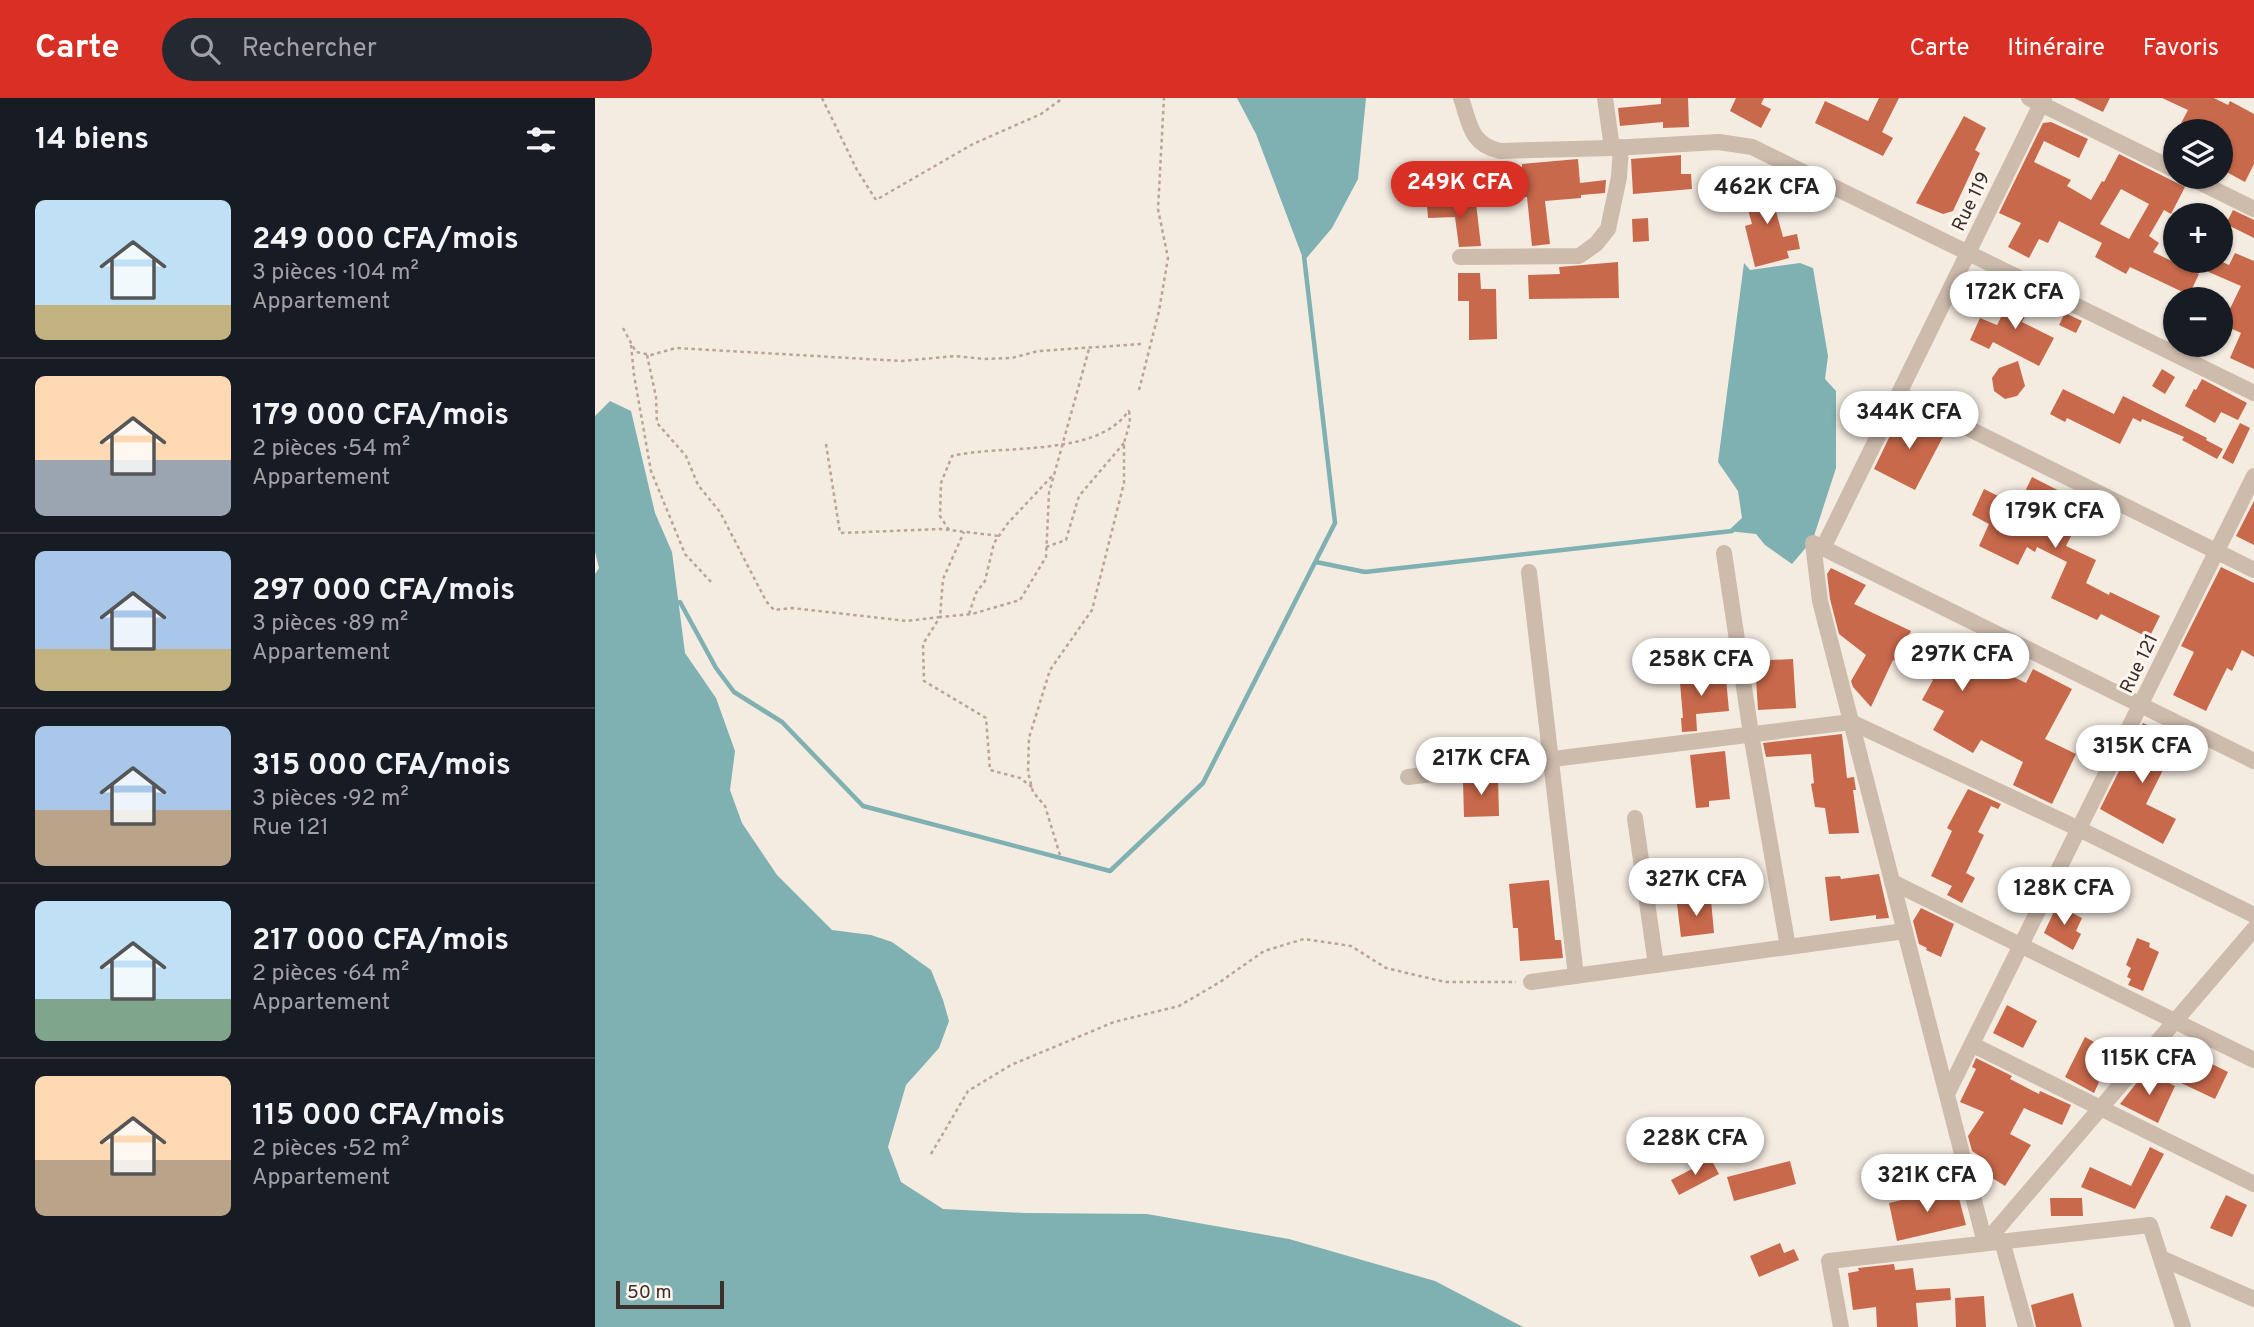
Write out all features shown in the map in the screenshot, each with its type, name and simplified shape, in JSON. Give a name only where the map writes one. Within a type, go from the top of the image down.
[{"type":"street","points":[[1461,98],[1474,136],[1485,147],[1500,151],[1719,142],[1752,147],[2254,393]]},
{"type":"street","points":[[1459,257],[1579,256],[1596,244],[1608,229],[1619,177],[1617,148],[1605,98]]},
{"type":"street","points":[[2038,100],[2163,164]]},
{"type":"street","name":"Rue 119","points":[[1818,546],[1899,394],[1968,253],[2038,100]]},
{"type":"street","points":[[2213,189],[2254,209]]},
{"type":"street","points":[[1899,394],[2254,570]]},
{"type":"street","name":"Rue 121","points":[[1947,1094],[2254,476]]},
{"type":"street","points":[[1985,1243],[1820,601],[1818,546],[2254,761]]},
{"type":"street","points":[[1724,552],[1751,734],[1788,947]]},
{"type":"street","points":[[1529,572],[1576,976]]},
{"type":"street","points":[[1408,777],[1851,722],[2254,915]]},
{"type":"street","points":[[1635,818],[1656,965]]},
{"type":"street","points":[[1892,882],[2254,1060]]},
{"type":"street","points":[[1985,1243],[2254,929]]},
{"type":"street","points":[[1531,982],[1905,931]]},
{"type":"street","points":[[1973,1045],[2254,1184]]},
{"type":"street","points":[[1841,1327],[1829,1261],[2150,1225],[2183,1327]]},
{"type":"street","points":[[2002,1241],[2026,1327]]},
{"type":"street","points":[[2161,1258],[2254,1299]]},
{"type":"path","points":[[822,98],[857,170],[876,200],[973,144],[1041,114],[1063,98]]},
{"type":"path","points":[[1139,390],[1159,312],[1168,258],[1158,209],[1164,98]]},
{"type":"path","points":[[623,328],[636,352],[647,355],[676,348],[902,361],[955,356],[1012,358],[1038,352],[1142,344]]},
{"type":"path","points":[[631,345],[651,471],[685,554],[711,582]]},
{"type":"path","points":[[647,355],[656,397],[657,423],[686,456],[698,485],[720,512],[765,601],[774,610],[792,608],[907,621],[969,614],[1020,600],[1046,557],[1049,493],[1089,349]]},
{"type":"path","points":[[949,530],[940,516],[940,494],[941,483],[952,456],[970,452],[1062,446],[1105,432],[1123,419],[1129,410],[1130,422],[1124,443],[1123,483],[1092,610],[1050,670],[1029,738],[1028,772],[1032,787]]},
{"type":"path","points":[[1046,547],[1066,540],[1079,496],[1124,443]]},
{"type":"path","points":[[826,444],[840,534],[949,530],[999,536]]},
{"type":"path","points":[[969,614],[976,593],[985,581],[999,536],[1015,515],[1055,474]]},
{"type":"path","points":[[964,532],[943,579],[940,617],[922,644],[924,681],[986,718],[990,770],[1020,778],[1032,787],[1045,806],[1060,855]]},
{"type":"path","points":[[931,1154],[968,1091],[1011,1065],[1114,1022],[1179,1006],[1220,982],[1264,951],[1304,939],[1351,946],[1386,968],[1445,982],[1531,982]]},
{"type":"water","points":[[1237,98],[1366,98],[1358,179],[1332,228],[1304,261],[1256,134]]},
{"type":"water","points":[[1744,263],[1750,270],[1800,263],[1813,268],[1828,356],[1825,379],[1836,391],[1836,468],[1813,539],[1792,564],[1765,545],[1756,534],[1728,531],[1742,518],[1738,491],[1718,462]]},
{"type":"water","points":[[610,401],[631,411],[655,513],[672,552],[685,653],[716,698],[735,751],[730,790],[742,823],[777,875],[832,930],[871,935],[892,942],[931,970],[943,1000],[949,1021],[939,1048],[906,1085],[888,1147],[901,1182],[943,1209],[1147,1214],[1289,1239],[1435,1281],[1523,1327],[595,1327],[595,574],[599,568],[595,552],[595,416]]},
{"type":"building","points":[[1661,98],[1688,98],[1689,127],[1663,128],[1663,122],[1620,126],[1618,108],[1661,104]]},
{"type":"building","points":[[1736,98],[1764,98],[1761,104],[1771,109],[1761,128],[1730,111]]},
{"type":"building","points":[[1879,98],[1899,98],[1882,132],[1893,138],[1883,156],[1815,123],[1825,101],[1868,121]]},
{"type":"building","points":[[2074,98],[2110,98],[2103,112]]},
{"type":"building","points":[[2162,98],[2214,98],[2228,105],[2230,101],[2254,114],[2254,164],[2245,182],[2233,176],[2233,119],[2183,119],[2188,110]]},
{"type":"building","points":[[1964,116],[1986,128],[1975,150],[1980,153],[1953,211],[1943,214],[1916,203]]},
{"type":"building","points":[[2051,122],[2088,139],[2079,158],[2044,141],[2034,162],[2071,180],[2067,186],[2091,200],[2119,154],[2163,176],[2163,189],[2184,189],[2177,203],[2163,203],[2163,212],[2149,236],[2159,243],[2153,252],[2163,257],[2163,273],[2199,274],[2193,287],[2172,287],[2130,267],[2126,274],[2095,257],[2102,243],[2059,221],[2048,243],[2039,239],[2029,258],[2008,247],[2021,223],[1999,213],[2043,123]],"holes":[[[2121,189],[2149,204],[2129,239],[2100,224]]]},
{"type":"building","points":[[1681,155],[1681,174],[1691,174],[1692,189],[1633,194],[1631,159]]},
{"type":"building","points":[[1578,159],[1580,183],[1606,180],[1605,193],[1545,201],[1550,244],[1532,246],[1527,197],[1478,198],[1478,168],[1522,167],[1522,164]]},
{"type":"building","points":[[1780,182],[1785,201],[1774,204],[1783,237],[1797,234],[1800,249],[1787,251],[1789,258],[1755,267],[1745,226],[1752,224],[1743,192]]},
{"type":"building","points":[[1476,203],[1481,246],[1459,247],[1455,217],[1428,218],[1427,205]]},
{"type":"building","points":[[2233,210],[2254,220],[2254,238],[2233,228]]},
{"type":"building","points":[[1648,218],[1649,241],[1633,242],[1632,219]]},
{"type":"building","points":[[2235,253],[2254,261],[2254,369],[2230,358],[2233,357],[2241,333],[2233,329],[2233,302],[2241,286],[2211,273],[2233,273]]},
{"type":"building","points":[[1618,262],[1619,298],[1529,299],[1528,275],[1560,274],[1559,267]]},
{"type":"building","points":[[1458,273],[1480,273],[1481,289],[1496,289],[1497,339],[1469,340],[1469,301],[1458,301]]},
{"type":"building","points":[[2016,288],[2035,297],[2022,322],[2054,338],[2039,366],[1993,342],[1989,349],[1970,340],[1980,318],[1997,325]]},
{"type":"building","points":[[2065,313],[2082,321],[2076,333],[2059,325]]},
{"type":"building","points":[[2018,361],[2025,386],[2017,396],[2005,399],[1994,391],[1992,378],[1999,368]]},
{"type":"building","points":[[2162,369],[2175,377],[2165,394],[2152,386]]},
{"type":"building","points":[[2202,379],[2247,403],[2238,420],[2221,412],[2215,423],[2185,406]]},
{"type":"building","points":[[2063,389],[2114,414],[2123,396],[2207,438],[2206,440],[2223,449],[2217,459],[2182,440],[2184,437],[2142,419],[2141,422],[2133,418],[2120,444],[2067,418],[2065,422],[2050,414]]},
{"type":"building","points":[[1905,413],[1945,433],[1915,490],[1874,469],[1900,415]]},
{"type":"building","points":[[2240,423],[2250,428],[2233,464],[2222,458]]},
{"type":"building","points":[[2032,477],[2087,505],[2066,546],[2096,560],[2086,583],[2160,616],[2149,638],[2101,614],[2097,620],[2051,598],[2067,562],[2037,547],[2035,552],[2027,547],[2018,565],[1979,546],[1989,524],[1972,515],[1984,489],[2018,506]]},
{"type":"building","points":[[2254,501],[2254,545],[2236,536]]},
{"type":"building","points":[[2221,567],[2254,583],[2254,657],[2242,650],[2232,671],[2227,668],[2206,711],[2173,695],[2194,652],[2181,646]]},
{"type":"building","points":[[1831,568],[1866,585],[1854,604],[1911,631],[1908,637],[1988,676],[1993,667],[2026,683],[2033,669],[2072,689],[2045,739],[2076,754],[2052,804],[2013,785],[2023,762],[1981,740],[1973,753],[1933,730],[1944,711],[1922,700],[1933,680],[1893,660],[1871,707],[1851,681],[1866,655],[1839,634],[1830,599],[1827,574]]},
{"type":"building","points":[[1793,659],[1796,708],[1758,710],[1756,679],[1753,679],[1751,661]]},
{"type":"building","points":[[1694,670],[1695,681],[1726,678],[1729,711],[1696,714],[1697,731],[1682,732],[1679,671]]},
{"type":"building","points":[[2143,723],[2178,740],[2146,804],[2176,819],[2163,844],[2100,809]]},
{"type":"building","points":[[1842,734],[1847,778],[1854,777],[1856,790],[1853,790],[1859,833],[1829,834],[1825,808],[1815,807],[1811,784],[1814,783],[1811,754],[1766,757],[1763,743]]},
{"type":"building","points":[[1725,751],[1730,799],[1709,801],[1709,807],[1696,808],[1690,755]]},
{"type":"building","points":[[1498,776],[1499,816],[1464,817],[1463,781]]},
{"type":"building","points":[[1968,789],[2001,804],[1998,809],[1991,806],[1978,832],[1984,835],[1966,873],[1975,878],[1962,903],[1947,895],[1952,886],[1931,876],[1952,831],[1947,828]]},
{"type":"building","points":[[1879,874],[1889,918],[1876,919],[1876,915],[1830,921],[1825,877],[1840,876],[1841,879]]},
{"type":"building","points":[[1549,880],[1555,940],[1561,940],[1563,958],[1520,961],[1518,928],[1513,928],[1509,884]]},
{"type":"building","points":[[1711,900],[1714,933],[1681,937],[1677,904]]},
{"type":"building","points":[[2057,905],[2082,918],[2076,931],[2081,934],[2073,950],[2044,933]]},
{"type":"building","points":[[1921,908],[1954,924],[1941,957],[1919,944],[1913,921]]},
{"type":"building","points":[[2137,938],[2150,943],[2149,947],[2159,952],[2143,991],[2128,985],[2131,979],[2127,977],[2131,968],[2126,965]]},
{"type":"building","points":[[2007,1005],[2037,1021],[2023,1048],[1993,1033]]},
{"type":"building","points":[[2085,1037],[2107,1049],[2093,1078],[2099,1082],[2094,1093],[2065,1077]]},
{"type":"building","points":[[2192,1054],[2228,1072],[2215,1099],[2179,1082]]},
{"type":"building","points":[[1976,1058],[2012,1076],[2010,1079],[2039,1094],[2040,1091],[2071,1105],[2062,1125],[2024,1108],[2010,1134],[2031,1145],[2005,1186],[1981,1171],[1986,1160],[1972,1151],[1968,1136],[1984,1112],[1960,1102],[1976,1069],[1972,1067]]},
{"type":"building","points":[[2146,1071],[2175,1086],[2158,1123],[2120,1104]]},
{"type":"building","points":[[2150,1147],[2164,1154],[2135,1209],[2081,1187],[2090,1167],[2131,1186]]},
{"type":"building","points":[[1711,1159],[1719,1174],[1679,1195],[1671,1180]]},
{"type":"building","points":[[1790,1161],[1796,1184],[1734,1201],[1727,1177]]},
{"type":"building","points":[[1956,1187],[1966,1225],[1897,1241],[1889,1203]]},
{"type":"building","points":[[2226,1195],[2247,1205],[2232,1237],[2210,1228]]},
{"type":"building","points":[[2050,1198],[2082,1198],[2083,1216],[2051,1216]]},
{"type":"building","points":[[1780,1243],[1784,1253],[1794,1249],[1799,1260],[1759,1277],[1750,1256]]},
{"type":"building","points":[[1894,1264],[1895,1270],[1913,1268],[1916,1290],[1950,1288],[1951,1300],[1916,1303],[1918,1327],[1877,1327],[1876,1307],[1853,1310],[1848,1273],[1859,1271],[1858,1268]]},
{"type":"building","points":[[2073,1293],[2082,1327],[2036,1327],[2031,1305]]},
{"type":"building","points":[[1984,1296],[1986,1327],[1956,1327],[1955,1298]]},
{"type":"waterway","points":[[675,604],[680,602],[716,668],[734,692],[782,722],[863,806],[1110,871],[1203,783],[1335,523],[1304,256]]},
{"type":"waterway","points":[[1316,562],[1365,572],[1732,531]]}]
